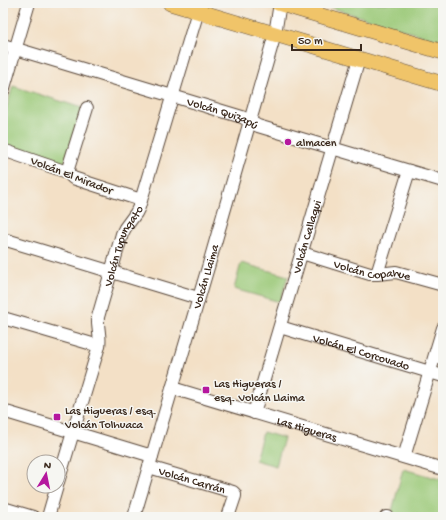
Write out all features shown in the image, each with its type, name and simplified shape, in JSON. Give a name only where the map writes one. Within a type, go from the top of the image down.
[{"type":"main road","points":[[170,3],[443,84]]},
{"type":"main road","points":[[279,3],[443,52]]},
{"type":"street","points":[[3,91],[29,3]]},
{"type":"street","name":"Volcán Llaima","points":[[134,517],[275,34],[279,3]]},
{"type":"street","name":"Volcán Tupungato","points":[[66,455],[99,346],[100,336],[98,317],[110,271],[122,234],[136,213],[142,200],[198,11]]},
{"type":"street","name":"Volcán Quizapú","points":[[3,45],[242,117],[258,126],[443,181]]},
{"type":"street","name":"Volcán Callaqui","points":[[254,413],[359,59]]},
{"type":"street","points":[[67,172],[87,108]]},
{"type":"street","name":"Volcán El Mirador","points":[[3,150],[67,172],[73,178],[142,200]]},
{"type":"street","points":[[377,274],[409,171]]},
{"type":"street","points":[[3,239],[198,298]]},
{"type":"street","name":"Volcán Copahue","points":[[302,253],[370,274],[396,272],[443,286]]},
{"type":"street","points":[[3,318],[99,346]]},
{"type":"street","name":"Volcán El Corcovado","points":[[280,327],[443,376]]},
{"type":"street","points":[[404,457],[443,328]]},
{"type":"street","name":"Las Higueras","points":[[172,388],[443,468]]},
{"type":"street","points":[[3,411],[73,432],[151,461]]},
{"type":"street","name":"Volcán Carrán","points":[[151,461],[232,491],[235,496],[228,517]]},
{"type":"street","points":[[48,517],[55,494]]},
{"type":"street","points":[[3,508],[32,517]]},
{"type":"green space","points":[[316,3],[443,3],[443,42]]},
{"type":"green space","points":[[13,86],[82,108],[64,165],[3,145],[3,119]]},
{"type":"green space","points":[[241,263],[288,276],[280,302],[234,289]]},
{"type":"green space","points":[[263,432],[284,438],[276,466],[255,460]]},
{"type":"green space","points":[[403,469],[443,480],[443,517],[399,517],[391,515]]},
{"type":"place","name":"almacen","points":[[288,142]]},
{"type":"place","name":"Las Higueras / esq. Volcán Llaima","points":[[206,390]]},
{"type":"place","name":"Las Higueras / esq. Volcán Tolhuaca","points":[[57,417]]}]
